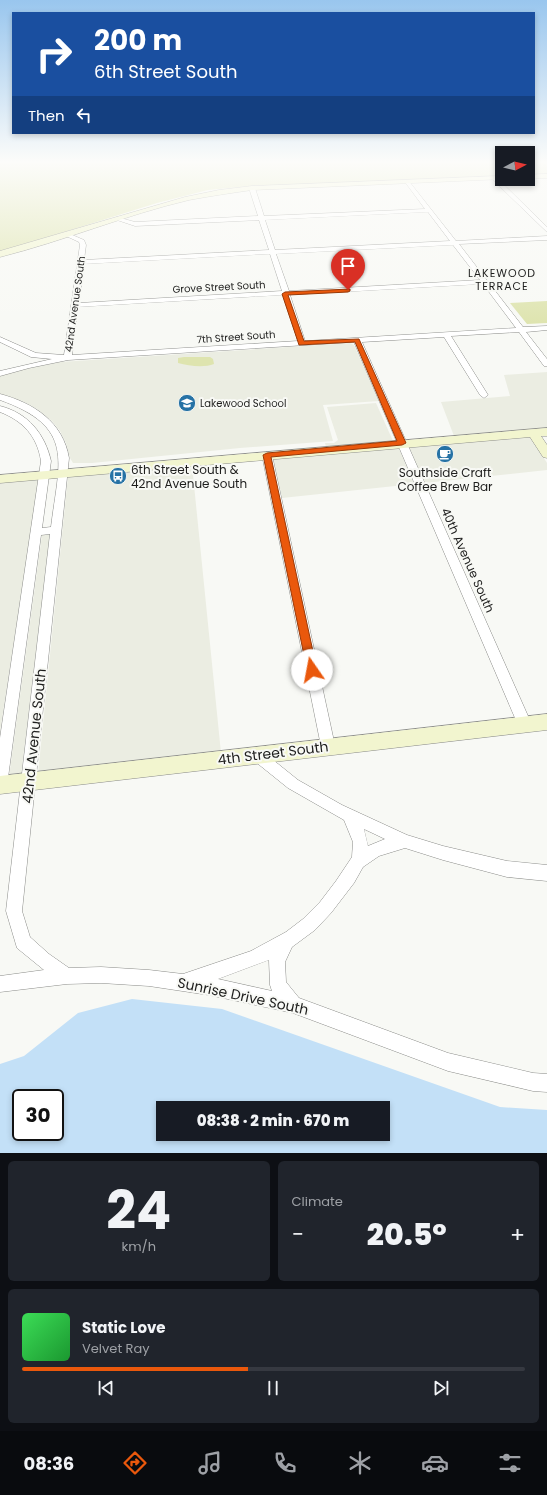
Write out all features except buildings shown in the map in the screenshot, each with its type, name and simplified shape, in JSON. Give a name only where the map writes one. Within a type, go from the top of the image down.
[{"type":"main road","points":[[0,254],[68,235],[124,217]]},
{"type":"main road","points":[[0,479],[402,443],[543,433],[547,454]]},
{"type":"main road","name":"4th Street South","points":[[0,785],[328,746],[547,722]]},
{"type":"street","points":[[117,219],[135,224],[286,217]]},
{"type":"street","points":[[435,217],[547,364]]},
{"type":"street","points":[[534,217],[547,230]]},
{"type":"street","points":[[261,218],[302,343]]},
{"type":"street","name":"42nd Avenue South","points":[[68,235],[82,241],[81,262],[68,358]]},
{"type":"street","points":[[81,262],[547,238]]},
{"type":"street","name":"Grove Street South","points":[[74,305],[484,282]]},
{"type":"street","name":"7th Street South","points":[[0,374],[28,366],[68,358],[547,328]]},
{"type":"street","points":[[447,335],[484,395]]},
{"type":"street","points":[[0,339],[34,355],[68,358]]},
{"type":"street","name":"40th Avenue South","points":[[357,340],[526,725]]},
{"type":"street","name":"42nd Avenue South","points":[[0,397],[17,403],[36,413],[54,428],[62,443],[64,458],[14,911],[23,942],[43,960],[67,976]]},
{"type":"street","name":"42nd Avenue South","points":[[0,409],[18,417],[30,426],[40,437],[45,450],[46,461],[0,785]]},
{"type":"street","points":[[267,455],[328,746]]},
{"type":"street","points":[[37,532],[57,530]]},
{"type":"street","points":[[256,755],[293,784],[349,815],[405,841],[443,853],[507,869],[547,873]]},
{"type":"street","points":[[349,815],[361,846],[358,862]]},
{"type":"street","points":[[182,982],[231,968],[259,957],[285,944],[310,925],[330,904],[358,862],[368,853],[387,845],[405,841]]},
{"type":"street","points":[[285,944],[276,961],[278,985],[293,1004]]},
{"type":"street","name":"Sunrise Drive South","points":[[0,984],[67,976],[100,975],[182,982],[209,986],[293,1004],[448,1062],[533,1082],[547,1083]]},
{"type":"shaded area","name":"Lakewood School","points":[[350,343],[354,345],[379,401],[323,405],[333,441],[240,448],[92,463],[73,463],[60,431],[52,421],[37,409],[22,401],[0,394],[0,376],[16,371],[60,362]]},
{"type":"shaded area","points":[[547,372],[547,429],[454,436],[441,402],[510,396],[504,375]]},
{"type":"shaded area","points":[[376,403],[393,441],[326,447],[325,443],[334,443],[338,440],[327,407]]},
{"type":"shaded area","points":[[530,436],[547,463],[547,470],[425,483],[408,445]]},
{"type":"shaded area","points":[[398,446],[414,484],[282,498],[273,457]]},
{"type":"shaded area","points":[[192,465],[221,753],[38,774],[68,476]]},
{"type":"shaded area","points":[[39,478],[0,732],[0,482]]},
{"type":"shaded area","points":[[50,534],[21,776],[9,777],[42,535]]},
{"type":"green space","points":[[0,217],[113,217],[0,251]]},
{"type":"green space","points":[[547,301],[547,323],[527,324],[510,303]]},
{"type":"green space","points":[[210,357],[213,359],[214,364],[196,366],[178,363],[178,358]]},
{"type":"water","points":[[132,999],[222,1009],[500,1107],[547,1110],[547,1153],[0,1153],[0,1064],[24,1056],[78,1013]]},
{"type":"place","name":"Lakewood School","points":[[187,403]]},
{"type":"place","name":"Southside Craft Coffee Brew Bar","points":[[445,454]]},
{"type":"place","name":"6th Street South & 42nd Avenue South","points":[[118,476]]},
{"type":"district","name":"LAKEWOOD TERRACE","points":[[502,279]]},
{"type":"route","points":[[312,670],[267,455],[402,443],[357,340],[302,343],[285,294],[348,290]]}]
